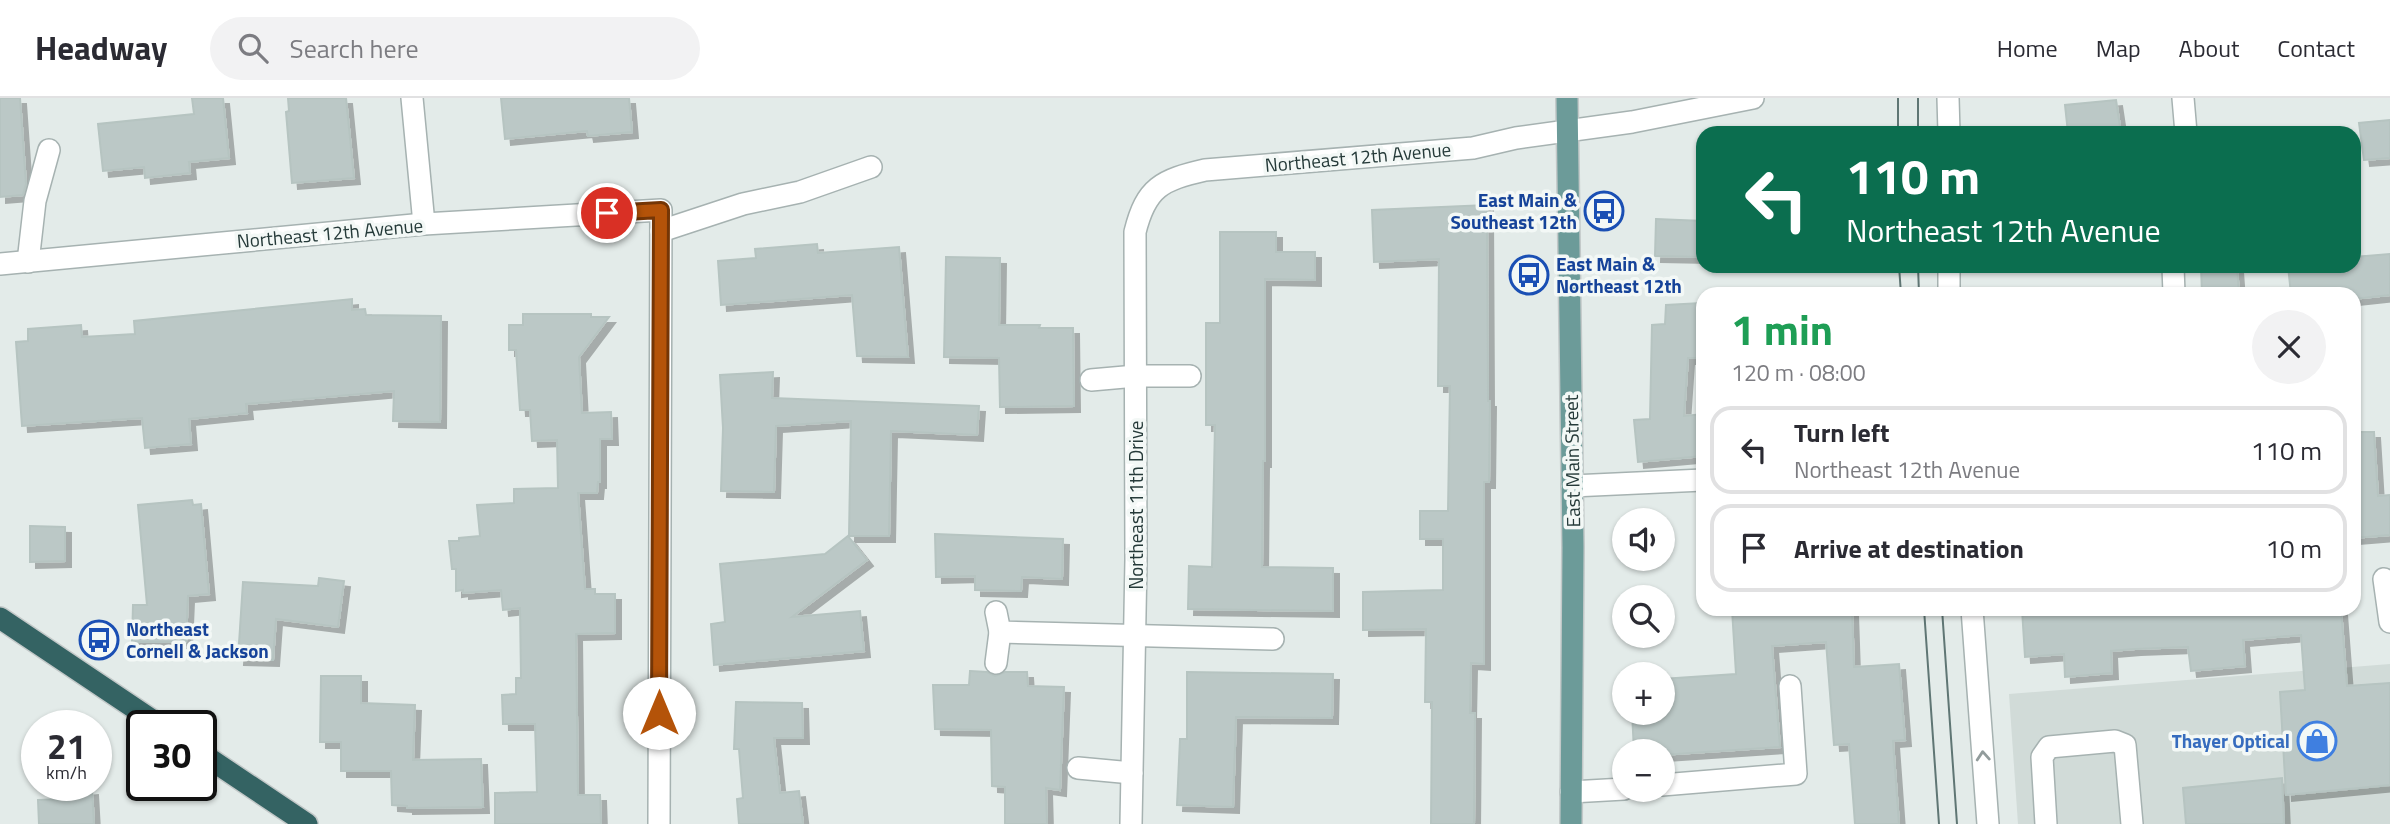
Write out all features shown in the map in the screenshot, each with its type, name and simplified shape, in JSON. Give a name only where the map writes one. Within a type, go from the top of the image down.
[{"type":"highway","points":[[0,618],[137,710]]},
{"type":"highway","points":[[217,764],[307,824]]},
{"type":"main road","name":"East Main Street","points":[[1567,98],[1572,486],[1571,824]]},
{"type":"street","points":[[412,98],[424,224]]},
{"type":"street","name":"Northeast 12th Avenue","points":[[1153,191],[1177,176],[1205,170],[1473,148],[1516,138],[1632,122],[1680,104],[1753,98]]},
{"type":"street","points":[[1948,98],[1948,126]]},
{"type":"street","points":[[2183,98],[2185,126]]},
{"type":"street","points":[[28,262],[35,201],[49,150]]},
{"type":"street","name":"Northeast 12th Avenue","points":[[0,264],[424,224],[661,220],[800,192],[871,167]]},
{"type":"street","name":"Northeast 11th Drive","points":[[1131,824],[1135,634],[1135,232],[1141,208],[1153,191]]},
{"type":"street","points":[[659,824],[661,220]]},
{"type":"street","points":[[1091,380],[1136,376],[1190,376]]},
{"type":"street","points":[[1572,486],[1696,480]]},
{"type":"street","points":[[2384,579],[2390,622]]},
{"type":"street","points":[[1973,616],[1988,824]]},
{"type":"street","points":[[996,663],[998,622],[1135,634],[1273,639]]},
{"type":"street","points":[[1675,784],[1796,774],[1790,687]]},
{"type":"street","points":[[2046,824],[2042,757],[2049,747],[2115,741],[2125,745],[2132,824]]},
{"type":"street","points":[[1078,768],[1132,773]]},
{"type":"street","points":[[1571,792],[1612,790]]},
{"type":"shaded area","points":[[2390,664],[2390,824],[2018,824],[2009,694]]},
{"type":"building","points":[[0,98],[20,98],[26,184],[23,195],[0,197]]},
{"type":"building","points":[[192,98],[223,98],[229,158],[189,162],[190,173],[145,178],[144,167],[103,171],[98,124],[194,114]]},
{"type":"building","points":[[288,98],[346,98],[354,178],[292,183],[286,112],[289,111]]},
{"type":"building","points":[[501,98],[629,98],[632,132],[588,136],[587,131],[505,139]]},
{"type":"building","points":[[2116,100],[2120,126],[2067,126],[2065,105]]},
{"type":"building","points":[[2390,120],[2390,158],[2364,160],[2359,123]]},
{"type":"building","points":[[1487,205],[1489,482],[1484,482],[1484,664],[1471,663],[1470,713],[1475,713],[1474,824],[1431,824],[1432,702],[1425,702],[1426,629],[1363,630],[1363,592],[1443,590],[1443,539],[1420,539],[1420,511],[1448,511],[1450,386],[1438,386],[1439,259],[1374,262],[1372,210]]},
{"type":"building","points":[[1656,219],[1696,221],[1696,257],[1655,256]]},
{"type":"building","points":[[1220,232],[1276,232],[1276,252],[1315,252],[1315,280],[1265,279],[1262,567],[1333,568],[1333,611],[1188,609],[1189,566],[1212,567],[1215,425],[1206,425],[1206,323],[1220,323]]},
{"type":"building","points":[[817,244],[818,253],[899,247],[908,357],[857,356],[852,295],[721,305],[718,261],[756,258],[755,249]]},
{"type":"building","points":[[2390,254],[2390,295],[2361,298],[2361,287],[2290,287],[2289,273],[2361,273],[2361,256]]},
{"type":"building","points":[[946,257],[1000,258],[999,325],[1073,328],[1074,406],[1000,407],[999,358],[944,357]]},
{"type":"building","points":[[2201,273],[2238,273],[2238,287],[2202,287]]},
{"type":"building","points":[[352,299],[352,310],[365,309],[366,315],[441,316],[440,422],[393,421],[394,391],[246,404],[247,413],[189,419],[191,444],[145,448],[142,418],[22,426],[16,342],[28,341],[28,329],[81,325],[82,337],[135,334],[134,321]]},
{"type":"building","points":[[1696,303],[1696,358],[1688,358],[1684,416],[1696,415],[1696,457],[1638,462],[1634,420],[1650,419],[1652,325],[1665,324],[1666,305]]},
{"type":"building","points":[[523,314],[591,314],[591,317],[609,317],[579,357],[582,413],[611,412],[612,439],[600,439],[600,482],[597,493],[578,493],[585,589],[595,589],[595,594],[615,594],[615,633],[576,634],[578,795],[600,795],[601,824],[495,824],[495,793],[537,792],[535,724],[503,724],[502,695],[516,694],[516,678],[521,678],[520,608],[503,610],[501,590],[463,593],[463,590],[456,591],[456,569],[452,569],[449,541],[480,536],[477,505],[514,503],[514,489],[558,488],[557,440],[532,441],[530,410],[520,410],[516,350],[509,350],[509,325],[523,325]]},
{"type":"building","points":[[773,372],[772,398],[979,406],[977,435],[891,431],[889,536],[849,536],[851,421],[776,426],[774,492],[721,491],[723,428],[720,375]]},
{"type":"building","points":[[2361,432],[2374,432],[2378,496],[2390,495],[2390,535],[2361,537]]},
{"type":"building","points":[[192,500],[193,505],[201,504],[209,594],[188,596],[186,642],[132,642],[133,605],[147,605],[138,505]]},
{"type":"building","points":[[30,526],[65,527],[65,561],[30,562]]},
{"type":"building","points":[[935,534],[1063,539],[1062,579],[1022,577],[1021,591],[975,590],[975,576],[936,577]]},
{"type":"building","points":[[848,536],[867,560],[792,617],[860,611],[864,651],[714,665],[711,624],[725,622],[720,564],[825,554]]},
{"type":"building","points":[[319,578],[344,581],[338,627],[276,619],[273,660],[238,659],[243,582],[318,586]]},
{"type":"building","points":[[1732,616],[1852,616],[1854,667],[1899,664],[1905,740],[1893,741],[1899,824],[1855,824],[1849,744],[1834,745],[1826,642],[1772,646],[1780,747],[1675,754],[1675,739],[1633,739],[1633,725],[1675,725],[1675,678],[1736,674]]},
{"type":"building","points":[[2022,616],[2342,616],[2347,686],[2390,683],[2390,785],[2286,795],[2280,692],[2305,690],[2301,635],[2243,640],[2245,666],[2191,671],[2188,647],[2111,651],[2112,673],[2065,677],[2064,654],[2025,657]]},
{"type":"building","points":[[970,671],[987,672],[995,676],[1005,672],[1027,672],[1028,686],[1064,687],[1060,790],[1046,788],[1047,824],[1005,824],[1005,787],[992,786],[991,730],[935,729],[933,685],[969,685]]},
{"type":"building","points":[[1187,672],[1333,674],[1332,718],[1236,717],[1233,807],[1177,805],[1180,739],[1187,739]]},
{"type":"building","points":[[321,676],[361,676],[361,703],[415,705],[413,760],[481,759],[483,807],[407,808],[392,805],[391,771],[341,771],[341,742],[320,742]]},
{"type":"building","points":[[736,702],[802,703],[803,738],[774,738],[780,793],[799,791],[803,824],[739,824],[737,799],[743,798],[739,749],[734,749]]},
{"type":"building","points":[[2282,778],[2284,824],[2186,824],[2183,788]]},
{"type":"building","points":[[38,801],[93,801],[94,824],[39,824]]},
{"type":"tram line","points":[[1898,98],[1898,126]]},
{"type":"tram line","points":[[1918,98],[1918,126]]},
{"type":"tram line","points":[[1900,273],[1900,287]]},
{"type":"tram line","points":[[1918,273],[1919,287]]},
{"type":"tram line","points":[[1924,616],[1939,824]]},
{"type":"tram line","points":[[1942,616],[1957,824]]},
{"type":"place","name":"East Main & Southeast 12th","points":[[1604,211]]},
{"type":"place","name":"East Main & Northeast 12th","points":[[1529,275]]},
{"type":"place","name":"Northeast Cornell & Jackson","points":[[99,640]]},
{"type":"place","name":"Thayer Optical","points":[[2317,741]]},
{"type":"route","points":[[607,213],[661,210],[659,713]]}]
